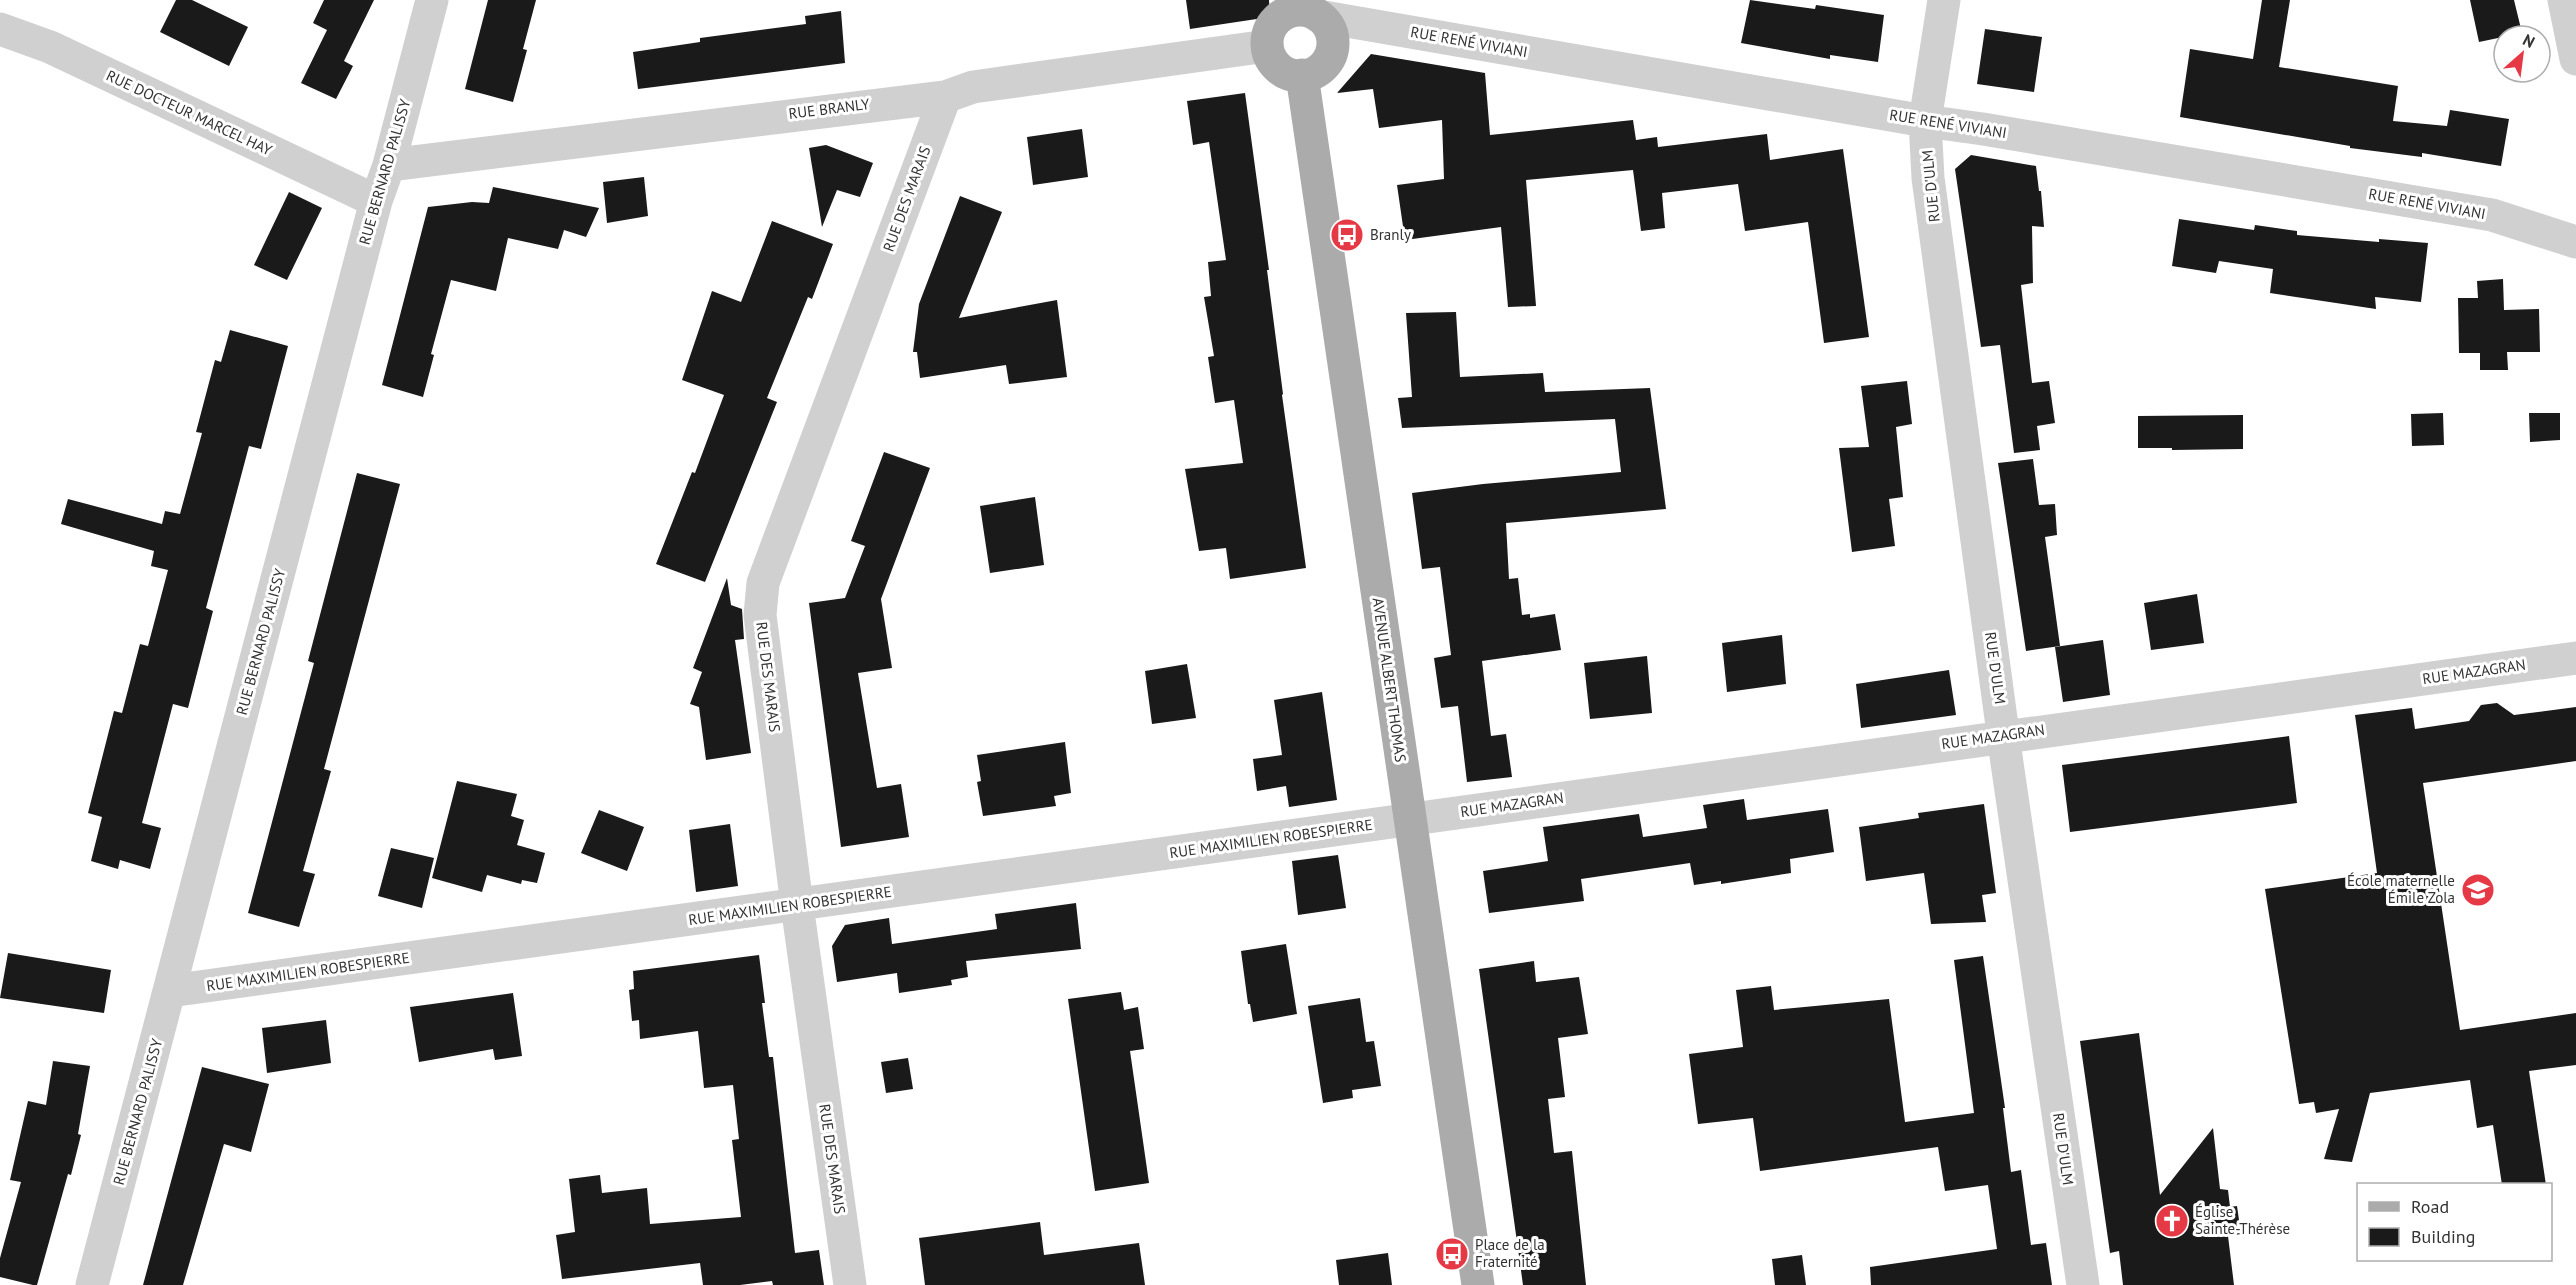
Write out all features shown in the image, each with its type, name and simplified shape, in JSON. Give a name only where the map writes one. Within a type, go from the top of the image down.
[{"type":"main road","points":[[1302,9],[1330,31],[1331,52],[1320,68],[1312,74],[1291,75],[1274,64],[1267,46],[1271,26],[1286,13],[1302,9]]},
{"type":"main road","name":"AVENUE ALBERT THOMAS","points":[[1302,75],[1478,1285]]},
{"type":"street","name":"RUE BERNARD PALISSY","points":[[92,1285],[376,201],[389,165],[432,0]]},
{"type":"street","name":"RUE D'ULM","points":[[1944,0],[1925,121],[1928,178],[2004,735],[2083,1285]]},
{"type":"street","points":[[2564,0],[2576,59]]},
{"type":"street","name":"RUE RENÉ VIVIANI","points":[[1302,9],[1925,121],[2492,215],[2576,242]]},
{"type":"street","name":"RUE DOCTEUR MARCEL HAY","points":[[0,29],[50,47],[376,201]]},
{"type":"street","name":"RUE BRANLY","points":[[389,165],[945,97],[974,87],[1267,46]]},
{"type":"street","name":"RUE DES MARAIS","points":[[850,1285],[797,905],[760,615],[763,583],[945,97]]},
{"type":"street","name":"RUE MAZAGRAN","points":[[1410,820],[2004,735],[2576,658]]},
{"type":"street","name":"RUE MAXIMILIEN ROBESPIERRE","points":[[170,991],[1410,820]]},
{"type":"building","points":[[176,0],[192,0],[248,27],[229,66],[160,32]]},
{"type":"building","points":[[324,0],[374,0],[344,61],[353,66],[336,99],[301,83],[327,30],[313,23]]},
{"type":"building","points":[[488,0],[536,0],[523,49],[527,50],[513,102],[465,89]]},
{"type":"building","points":[[1186,0],[1269,0],[1270,17],[1190,29]]},
{"type":"building","points":[[1750,0],[1815,9],[1816,5],[1884,15],[1878,62],[1830,55],[1830,59],[1741,43]]},
{"type":"building","points":[[2262,0],[2290,0],[2279,67],[2398,86],[2393,121],[2447,126],[2450,110],[2509,119],[2501,166],[2422,153],[2422,157],[2350,148],[2350,146],[2180,117],[2190,49],[2253,59]]},
{"type":"building","points":[[2470,0],[2514,0],[2520,24],[2492,24],[2492,39],[2479,42]]},
{"type":"building","points":[[841,11],[845,63],[638,89],[633,52],[700,42],[700,38],[806,24],[805,16]]},
{"type":"building","points":[[1985,29],[2042,37],[2034,92],[1977,84]]},
{"type":"building","points":[[1371,54],[1485,73],[1490,135],[1633,120],[1636,140],[1657,137],[1658,147],[1767,134],[1770,160],[1843,149],[1869,337],[1824,343],[1808,222],[1745,231],[1738,184],[1662,193],[1665,228],[1641,231],[1633,170],[1526,180],[1536,306],[1508,307],[1501,227],[1405,240],[1397,185],[1444,179],[1442,120],[1379,128],[1373,89],[1337,93]]},
{"type":"building","points":[[1245,93],[1306,568],[1230,579],[1226,548],[1199,551],[1185,469],[1243,463],[1234,400],[1215,403],[1208,357],[1214,356],[1204,297],[1211,296],[1208,262],[1226,260],[1209,142],[1193,145],[1187,101]]},
{"type":"building","points":[[1082,129],[1088,177],[1033,185],[1027,137]]},
{"type":"building","points":[[826,145],[873,163],[860,197],[837,190],[822,227],[809,148]]},
{"type":"building","points":[[1971,155],[2036,166],[2044,227],[2032,226],[2033,283],[2021,285],[2032,383],[2049,381],[2055,423],[2037,426],[2040,450],[2014,453],[2000,345],[1981,347],[1955,169]]},
{"type":"building","points":[[644,177],[648,216],[607,223],[603,182]]},
{"type":"building","points":[[493,187],[599,208],[586,237],[564,230],[558,249],[508,238],[496,291],[451,280],[431,354],[434,355],[423,397],[382,385],[428,207],[472,202],[489,203]]},
{"type":"building","points":[[289,192],[322,208],[287,280],[254,265]]},
{"type":"building","points":[[960,196],[1002,212],[959,318],[1057,300],[1067,377],[1009,384],[1006,365],[920,378],[917,352],[913,352],[919,304]]},
{"type":"building","points":[[2179,219],[2254,230],[2255,225],[2297,231],[2297,235],[2379,242],[2379,239],[2428,243],[2421,302],[2375,297],[2376,309],[2270,293],[2273,269],[2219,261],[2216,273],[2172,266]]},
{"type":"building","points":[[772,221],[833,244],[812,299],[808,297],[767,398],[777,402],[705,582],[656,564],[692,472],[695,473],[724,395],[682,380],[712,291],[741,302]]},
{"type":"building","points":[[2503,279],[2504,310],[2539,309],[2540,352],[2507,352],[2508,370],[2480,370],[2480,353],[2459,353],[2458,298],[2478,298],[2477,281]]},
{"type":"building","points":[[1456,312],[1460,377],[1543,373],[1545,392],[1650,388],[1666,509],[1506,523],[1509,579],[1518,578],[1522,615],[1530,614],[1530,618],[1555,614],[1561,650],[1482,661],[1491,736],[1506,734],[1512,777],[1467,782],[1458,706],[1441,708],[1434,658],[1451,655],[1440,567],[1422,569],[1412,493],[1483,484],[1621,472],[1615,419],[1402,428],[1398,398],[1412,397],[1406,313]]},
{"type":"building","points":[[230,330],[288,346],[261,449],[249,446],[206,608],[213,611],[188,708],[173,704],[142,823],[161,828],[150,869],[120,860],[118,869],[91,861],[102,817],[88,813],[114,711],[122,713],[140,644],[148,646],[168,570],[151,566],[154,551],[61,524],[68,499],[162,524],[165,511],[180,514],[202,433],[196,432],[215,360],[221,362]]},
{"type":"building","points":[[1907,381],[1912,424],[1896,427],[1903,497],[1889,499],[1895,546],[1852,552],[1839,448],[1869,447],[1861,386]]},
{"type":"building","points":[[2443,413],[2444,445],[2412,446],[2411,414]]},
{"type":"building","points":[[2529,413],[2560,413],[2560,440],[2530,442]]},
{"type":"building","points":[[2243,415],[2243,449],[2138,448],[2138,416]]},
{"type":"building","points":[[884,452],[930,468],[881,599],[892,668],[858,673],[877,788],[901,784],[909,837],[841,847],[809,603],[845,598],[865,546],[851,541]]},
{"type":"building","points":[[2033,459],[2039,505],[2055,504],[2057,535],[2045,537],[2060,646],[2026,651],[1998,463]]},
{"type":"building","points":[[357,473],[400,484],[324,769],[331,771],[303,871],[315,874],[299,927],[248,913],[314,663],[308,661]]},
{"type":"building","points":[[1035,497],[1044,565],[990,573],[980,506]]},
{"type":"building","points":[[727,578],[731,605],[742,609],[744,639],[735,640],[751,753],[706,760],[699,707],[690,704],[702,672],[693,668]]},
{"type":"building","points":[[2197,594],[2204,643],[2151,650],[2144,603]]},
{"type":"building","points":[[1782,635],[1786,684],[1727,692],[1722,643]]},
{"type":"building","points":[[2103,640],[2110,695],[2063,702],[2055,647]]},
{"type":"building","points":[[1647,656],[1652,713],[1590,719],[1584,663]]},
{"type":"building","points":[[1187,664],[1196,718],[1152,724],[1145,671]]},
{"type":"building","points":[[1949,670],[1956,715],[1861,728],[1856,684]]},
{"type":"building","points":[[1322,692],[1337,800],[1289,807],[1286,786],[1257,791],[1253,759],[1282,755],[1274,700]]},
{"type":"building","points":[[2497,703],[2514,715],[2576,707],[2576,761],[2423,783],[2460,1030],[2576,1013],[2576,1065],[2529,1071],[2546,1183],[2502,1183],[2493,1125],[2477,1128],[2470,1080],[2370,1093],[2352,1162],[2324,1159],[2339,1109],[2316,1113],[2314,1102],[2299,1104],[2265,889],[2377,873],[2355,715],[2412,708],[2415,729],[2469,721],[2481,705]]},
{"type":"building","points":[[2289,736],[2297,803],[2070,832],[2062,765]]},
{"type":"building","points":[[1065,742],[1071,793],[1054,796],[1056,806],[983,816],[977,782],[981,781],[977,755]]},
{"type":"building","points":[[457,781],[517,794],[511,816],[524,820],[517,845],[545,853],[537,883],[522,880],[521,884],[487,875],[482,892],[432,878]]},
{"type":"building","points":[[1744,799],[1747,820],[1828,809],[1834,852],[1790,859],[1791,873],[1721,884],[1721,881],[1694,885],[1690,863],[1581,879],[1584,901],[1489,913],[1483,871],[1548,861],[1543,827],[1639,814],[1643,837],[1707,828],[1703,805]]},
{"type":"building","points":[[1984,804],[1996,893],[1982,895],[1986,922],[1931,924],[1924,873],[1866,881],[1859,827],[1919,818],[1918,813]]},
{"type":"building","points":[[599,810],[644,827],[627,871],[581,853]]},
{"type":"building","points":[[730,824],[738,886],[696,892],[689,830]]},
{"type":"building","points":[[391,848],[434,858],[422,908],[378,896]]},
{"type":"building","points":[[1338,855],[1346,908],[1298,915],[1292,861]]},
{"type":"building","points":[[1076,903],[1081,949],[966,961],[968,977],[951,980],[952,985],[899,993],[897,973],[837,982],[832,946],[845,925],[889,918],[892,944],[997,929],[995,914]]},
{"type":"building","points":[[1286,944],[1297,1014],[1253,1022],[1250,1004],[1248,1004],[1241,951]]},
{"type":"building","points":[[8,953],[111,970],[104,1013],[0,998]]},
{"type":"building","points":[[759,955],[765,1003],[762,1003],[769,1057],[773,1057],[795,1253],[819,1250],[824,1285],[773,1285],[772,1281],[740,1285],[703,1285],[700,1263],[562,1279],[556,1235],[575,1232],[569,1179],[600,1175],[602,1193],[647,1188],[650,1224],[741,1217],[732,1140],[739,1139],[733,1085],[704,1088],[698,1031],[640,1039],[639,1020],[632,1021],[629,990],[634,989],[633,971]]},
{"type":"building","points":[[1983,956],[2005,1108],[2003,1108],[2011,1172],[2021,1170],[2031,1245],[2046,1243],[2052,1285],[1871,1285],[1870,1267],[1997,1249],[1988,1185],[1945,1191],[1938,1147],[1760,1171],[1753,1118],[1698,1124],[1689,1054],[1743,1047],[1736,990],[1771,986],[1774,1010],[1889,999],[1905,1122],[1974,1113],[1954,960]]},
{"type":"building","points":[[1534,961],[1536,982],[1579,977],[1588,1034],[1558,1038],[1565,1097],[1548,1099],[1554,1153],[1572,1151],[1586,1285],[1523,1285],[1479,969]]},
{"type":"building","points":[[1121,992],[1124,1010],[1138,1007],[1144,1049],[1130,1051],[1149,1183],[1095,1191],[1068,999]]},
{"type":"building","points":[[513,993],[522,1056],[495,1060],[493,1049],[419,1062],[410,1007]]},
{"type":"building","points":[[1360,998],[1366,1042],[1374,1041],[1381,1086],[1352,1090],[1353,1098],[1323,1103],[1308,1006]]},
{"type":"building","points":[[326,1020],[331,1063],[267,1073],[262,1028]]},
{"type":"building","name":"Église Sainte-Thérèse","points":[[2139,1033],[2160,1195],[2213,1128],[2220,1189],[2228,1190],[2230,1207],[2237,1206],[2241,1234],[2228,1236],[2234,1285],[2123,1285],[2119,1251],[2110,1253],[2080,1041]]},
{"type":"building","points":[[908,1058],[913,1089],[886,1093],[881,1062]]},
{"type":"building","points":[[53,1061],[90,1066],[78,1134],[81,1135],[71,1175],[68,1174],[37,1285],[33,1285],[0,1277],[0,1258],[21,1182],[10,1180],[28,1101],[46,1105]]},
{"type":"building","points":[[202,1067],[269,1084],[251,1152],[224,1144],[183,1285],[143,1285]]},
{"type":"building","points":[[1040,1222],[1044,1255],[1139,1243],[1145,1285],[925,1285],[919,1238]]},
{"type":"building","points":[[1388,1253],[1392,1285],[1339,1285],[1336,1260]]},
{"type":"building","points":[[1802,1255],[1806,1285],[1775,1285],[1772,1259]]},
{"type":"place","name":"Branly","points":[[1347,235]]},
{"type":"place","name":"École maternelle Émile Zola","points":[[2478,890]]},
{"type":"place","name":"Église Sainte-Thérèse","points":[[2172,1221]]},
{"type":"place","name":"Place de la Fraternité","points":[[1452,1254]]}]
